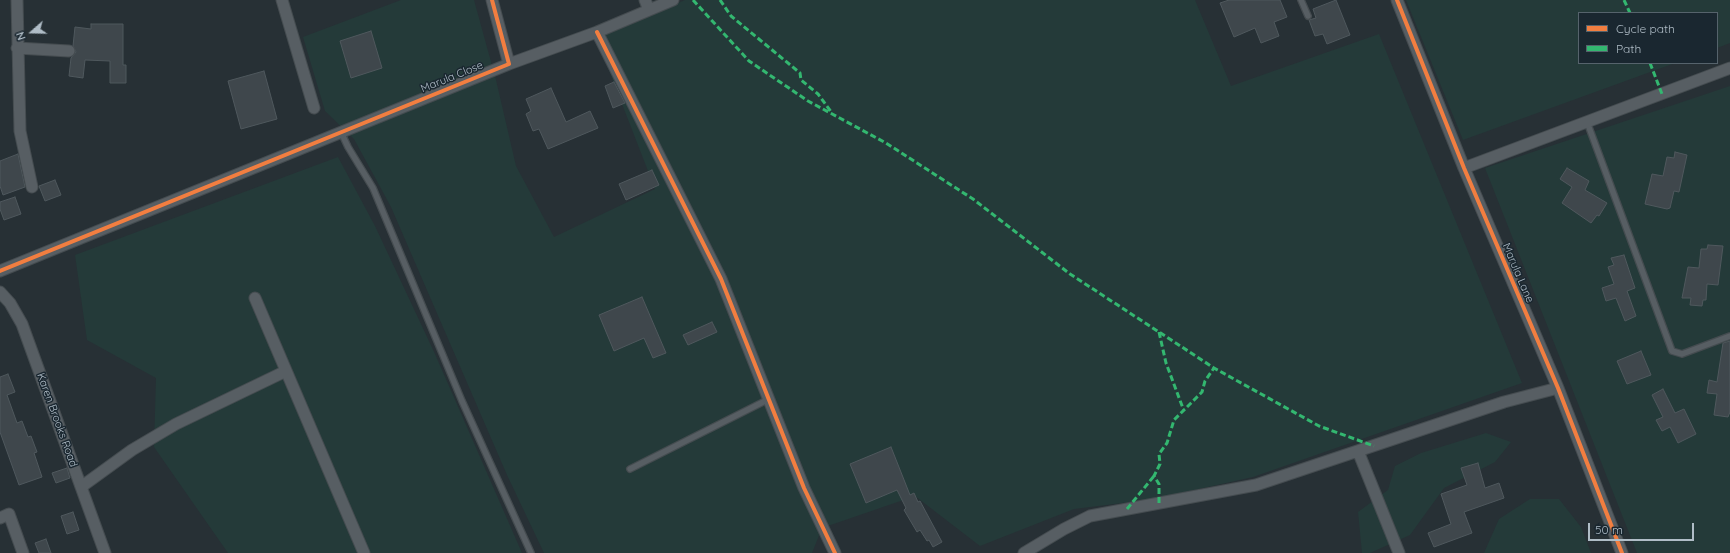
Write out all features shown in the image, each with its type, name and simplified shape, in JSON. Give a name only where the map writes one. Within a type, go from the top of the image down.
[{"type":"street","points":[[17,0],[20,131],[32,187]]},
{"type":"street","points":[[282,0],[314,108]]},
{"type":"street","points":[[492,0],[509,64]]},
{"type":"street","name":"Marula Close","points":[[0,271],[509,64],[597,32],[647,5],[673,0]]},
{"type":"street","name":"Marula Lane","points":[[1396,0],[1464,168],[1558,388],[1622,553]]},
{"type":"street","points":[[597,32],[721,279],[804,488],[835,553]]},
{"type":"street","points":[[18,48],[69,51]]},
{"type":"street","points":[[1464,168],[1730,68]]},
{"type":"street","name":"Karen Brooks Road","points":[[0,292],[10,303],[22,324],[105,553]]},
{"type":"street","points":[[255,298],[362,552]]},
{"type":"street","points":[[81,487],[132,450],[176,424],[286,371]]},
{"type":"street","points":[[1024,553],[1064,529],[1090,516],[1256,485],[1504,402],[1558,388]]},
{"type":"street","points":[[1358,451],[1399,553]]},
{"type":"street","points":[[0,518],[9,514],[24,553]]},
{"type":"lane","points":[[1301,0],[1308,16]]},
{"type":"lane","points":[[1587,122],[1672,351],[1682,354],[1730,336]]},
{"type":"lane","points":[[341,132],[348,147],[373,188],[462,402],[531,553]]},
{"type":"lane","points":[[630,469],[769,399]]},
{"type":"green space","points":[[401,0],[474,0],[496,80],[516,166],[554,237],[655,189],[596,37],[685,0],[1195,0],[1231,86],[1379,34],[1522,383],[1253,477],[1154,499],[1074,509],[980,546],[915,496],[822,528],[812,553],[544,553],[507,475],[391,207],[354,139],[325,111],[303,37]]},
{"type":"green space","points":[[1406,0],[1730,0],[1730,43],[1718,48],[1718,12],[1578,12],[1578,64],[1672,64],[1463,140]]},
{"type":"green space","points":[[1730,86],[1730,553],[1637,553],[1485,168]]},
{"type":"green space","points":[[338,157],[375,226],[435,354],[522,553],[228,553],[154,447],[156,378],[87,340],[75,255]]},
{"type":"green space","points":[[1486,433],[1511,442],[1495,462],[1444,488],[1410,535],[1370,553],[1362,553],[1358,512],[1388,490],[1395,466],[1421,453]]},
{"type":"green space","points":[[1530,499],[1559,499],[1581,527],[1591,553],[1484,553],[1499,519]]},
{"type":"building","points":[[1229,0],[1280,0],[1287,17],[1274,22],[1279,36],[1261,43],[1255,28],[1234,37],[1220,3]]},
{"type":"building","points":[[1336,0],[1350,35],[1327,44],[1323,34],[1315,36],[1309,20],[1316,18],[1313,9]]},
{"type":"building","points":[[91,24],[123,24],[123,65],[126,65],[126,83],[110,83],[110,61],[85,60],[83,78],[69,76],[71,58],[76,52],[73,46],[75,27],[91,29]]},
{"type":"building","points":[[371,31],[382,68],[351,78],[340,41]]},
{"type":"building","points":[[264,71],[277,119],[241,129],[228,81]]},
{"type":"building","points":[[614,82],[625,103],[613,108],[605,86]]},
{"type":"building","points":[[551,88],[566,122],[590,111],[598,128],[548,149],[539,129],[533,131],[526,114],[531,111],[526,99]]},
{"type":"building","points":[[1675,152],[1687,155],[1679,192],[1674,191],[1670,208],[1667,209],[1645,204],[1652,174],[1663,176],[1667,157],[1674,158]]},
{"type":"building","points":[[18,154],[25,187],[3,195],[0,186],[0,161]]},
{"type":"building","points":[[1567,168],[1589,181],[1585,190],[1607,203],[1599,216],[1597,215],[1591,223],[1562,203],[1572,187],[1560,179]]},
{"type":"building","points":[[652,170],[659,185],[626,200],[619,184]]},
{"type":"building","points":[[55,180],[61,195],[45,201],[39,186]]},
{"type":"building","points":[[15,197],[21,214],[4,220],[0,209],[0,202]]},
{"type":"building","points":[[1708,245],[1723,246],[1718,285],[1707,284],[1706,300],[1703,300],[1702,306],[1690,305],[1691,298],[1682,298],[1688,267],[1699,268],[1701,249],[1707,249]]},
{"type":"building","points":[[1624,255],[1635,288],[1627,291],[1636,316],[1625,321],[1616,298],[1606,301],[1602,288],[1614,284],[1608,267],[1614,265],[1611,258]]},
{"type":"building","points":[[642,297],[666,353],[653,358],[644,338],[614,351],[599,315]]},
{"type":"building","points":[[712,322],[717,332],[688,345],[683,335]]},
{"type":"building","points":[[1730,341],[1730,412],[1728,417],[1714,415],[1717,394],[1707,393],[1709,380],[1717,382],[1723,343]]},
{"type":"building","points":[[1641,351],[1651,375],[1627,384],[1617,361]]},
{"type":"building","points":[[8,374],[15,392],[7,395],[17,423],[22,421],[28,437],[31,436],[37,452],[34,453],[42,477],[19,485],[0,432],[0,377]]},
{"type":"building","points":[[1663,389],[1675,413],[1684,409],[1696,434],[1678,443],[1670,427],[1662,431],[1656,420],[1663,417],[1652,395]]},
{"type":"building","points":[[891,447],[910,495],[914,493],[918,502],[920,501],[942,542],[933,547],[920,530],[917,532],[904,510],[906,508],[897,490],[866,503],[850,464]]},
{"type":"building","points":[[1478,463],[1485,488],[1499,483],[1504,498],[1464,512],[1472,533],[1434,547],[1428,533],[1451,524],[1441,494],[1467,485],[1461,468]]},
{"type":"building","points":[[67,468],[70,478],[56,483],[52,473]]},
{"type":"building","points":[[73,512],[79,530],[67,534],[61,516]]},
{"type":"building","points":[[46,539],[51,553],[39,553],[35,543]]},
{"type":"marked path","points":[[693,0],[749,61],[808,101],[886,143],[973,199],[1070,274],[1214,368],[1319,426],[1374,446]]},
{"type":"marked path","points":[[720,0],[731,16],[800,73],[801,80],[818,94],[832,113]]},
{"type":"marked path","points":[[1624,0],[1630,12]]},
{"type":"marked path","points":[[1650,64],[1662,94]]},
{"type":"marked path","points":[[1159,332],[1166,363],[1184,411]]},
{"type":"marked path","points":[[1159,503],[1159,484],[1154,476],[1160,464],[1159,454],[1167,443],[1174,420],[1202,392],[1205,381],[1214,368]]},
{"type":"marked path","points":[[1127,509],[1154,476]]},
{"type":"cycle path","points":[[0,271],[509,64],[492,0]]},
{"type":"cycle path","points":[[1397,0],[1464,168],[1558,388],[1622,553]]},
{"type":"cycle path","points":[[597,32],[721,279],[804,488],[835,553]]}]
